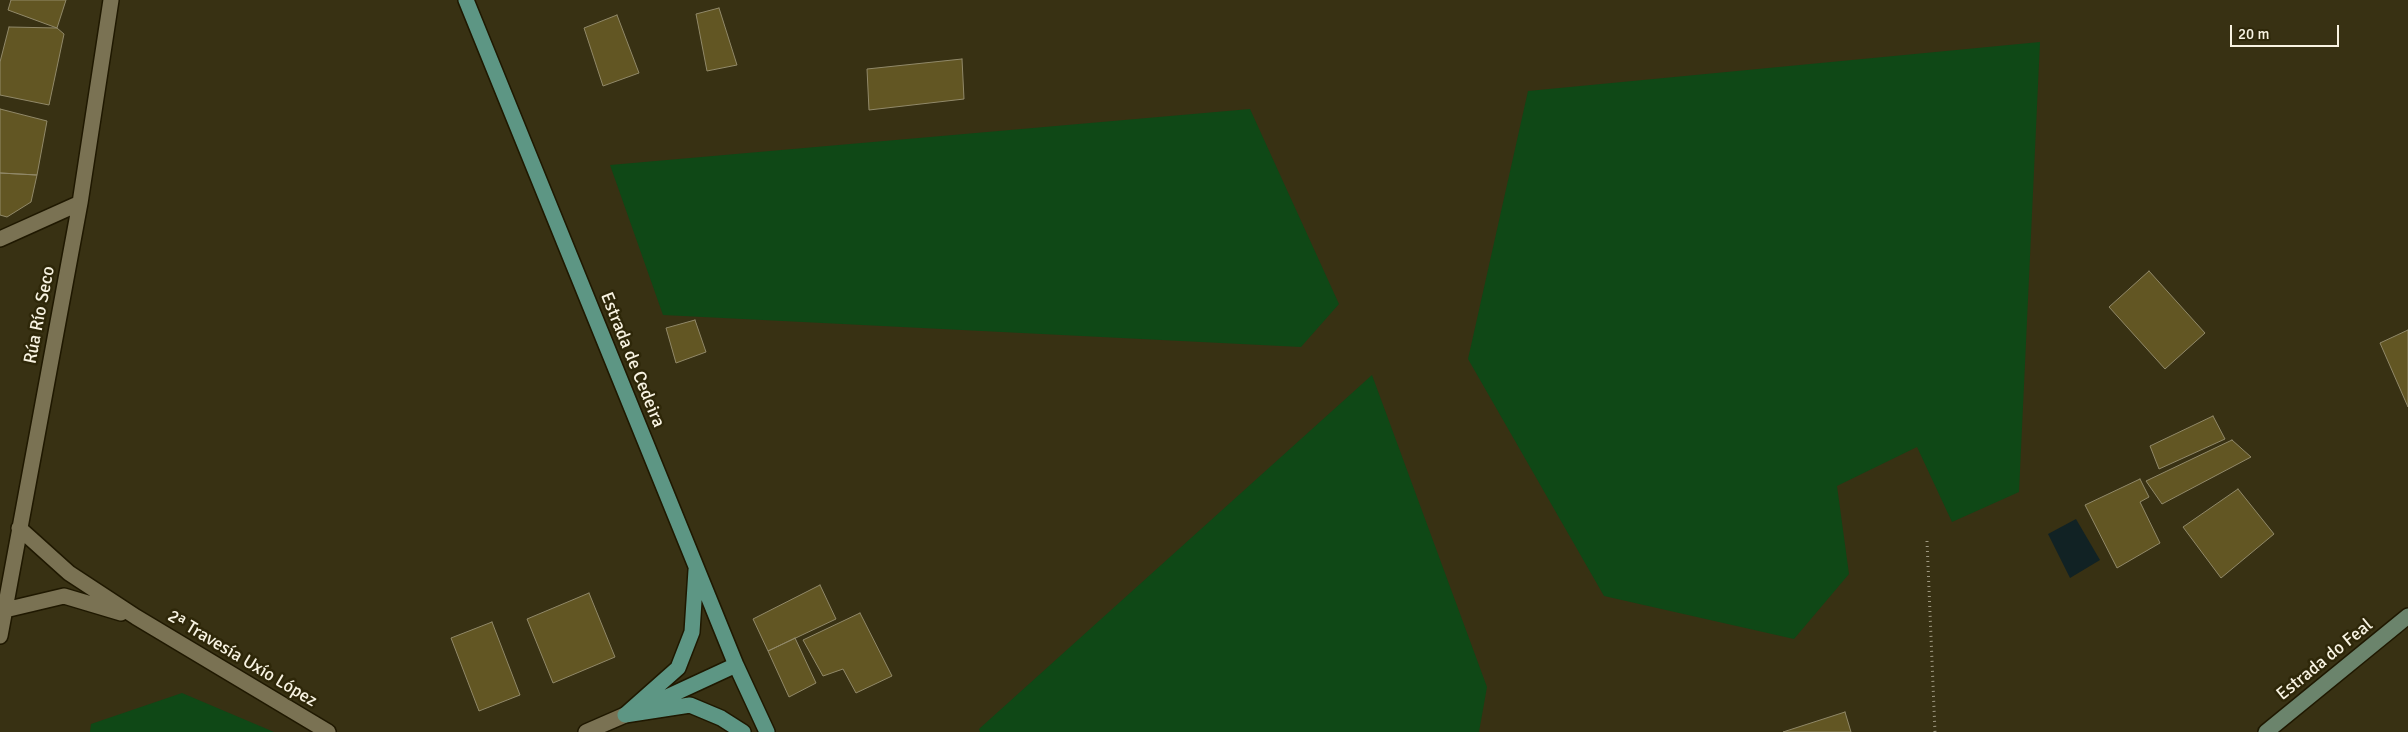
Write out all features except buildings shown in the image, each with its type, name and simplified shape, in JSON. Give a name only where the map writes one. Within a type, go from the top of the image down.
[{"type":"main road","name":"Estrada de Cedeira","points":[[466,0],[736,665],[767,732]]},
{"type":"main road","points":[[625,715],[678,668],[692,632],[696,566]]},
{"type":"main road","name":"Estrada do Feal","points":[[2266,732],[2408,616]]},
{"type":"main road","points":[[625,715],[736,665]]},
{"type":"main road","points":[[625,715],[690,705],[721,718],[743,732]]},
{"type":"street","name":"Rúa Río Seco","points":[[0,636],[80,203],[112,0]]},
{"type":"street","points":[[0,239],[80,203]]},
{"type":"street","points":[[20,528],[69,574],[136,617]]},
{"type":"street","points":[[4,610],[64,596],[136,617]]},
{"type":"street","name":"2ª Travesía Uxío López","points":[[136,617],[328,732]]},
{"type":"street","points":[[586,732],[625,715]]},
{"type":"path","points":[[1927,541],[1935,732]]},
{"type":"green space","points":[[2040,42],[2019,492],[1952,522],[1917,447],[1837,486],[1849,574],[1794,639],[1604,596],[1468,359],[1528,91]]},
{"type":"green space","points":[[1250,109],[1339,304],[1301,347],[663,315],[610,165]]},
{"type":"green space","points":[[1372,375],[1487,687],[1479,732],[980,732],[979,729]]},
{"type":"green space","points":[[182,693],[274,732],[90,732],[91,724]]},
{"type":"shaded area","points":[[2076,519],[2100,560],[2070,578],[2048,534]]}]
